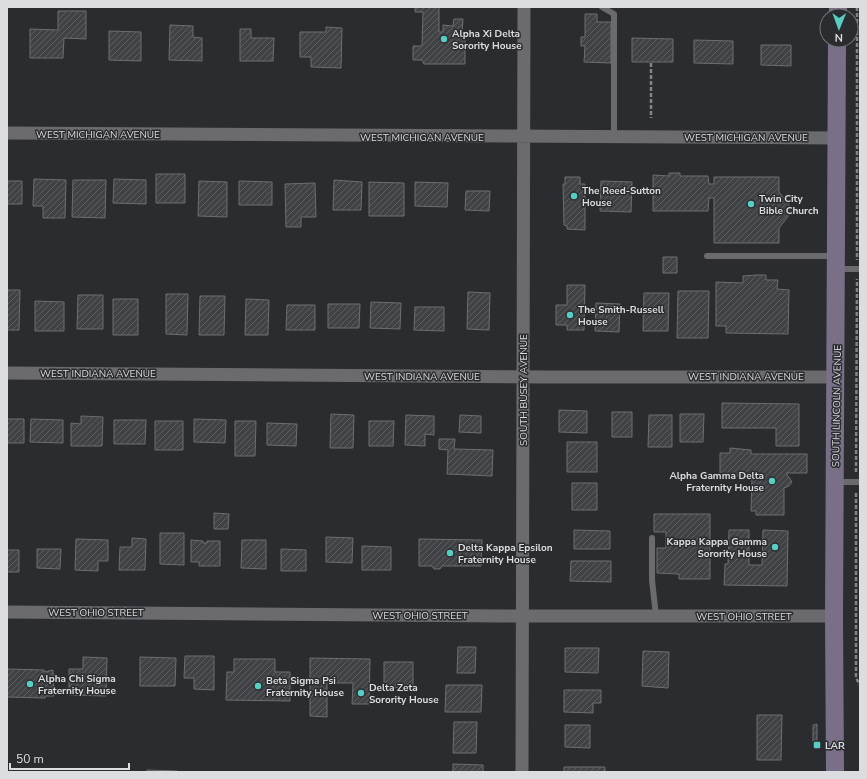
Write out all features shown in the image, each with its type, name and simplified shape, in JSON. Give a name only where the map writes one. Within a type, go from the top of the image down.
[{"type":"main road","name":"SOUTH LINCOLN AVENUE","points":[[835,772],[834,482],[838,48]]},
{"type":"street","name":"SOUTH BUSEY AVENUE","points":[[522,772],[524,7]]},
{"type":"street","name":"WEST MICHIGAN AVENUE","points":[[7,134],[837,138]]},
{"type":"street","name":"WEST INDIANA AVENUE","points":[[7,373],[836,377]]},
{"type":"street","name":"WEST OHIO STREET","points":[[7,612],[522,616],[834,616]]},
{"type":"lane","points":[[602,7],[614,14],[614,136]]},
{"type":"lane","points":[[707,256],[837,262],[859,269]]},
{"type":"lane","points":[[834,482],[858,482]]},
{"type":"lane","points":[[652,538],[652,580],[656,616]]},
{"type":"path","points":[[857,7],[859,269],[856,460],[858,482],[856,678],[860,685]]},
{"type":"path","points":[[651,63],[652,118]]},
{"type":"path","points":[[856,460],[860,458]]},
{"type":"building","name":"Alpha Xi Delta Sorority House","points":[[415,7],[439,7],[439,32],[443,32],[443,25],[453,26],[454,19],[463,19],[462,32],[465,32],[465,64],[424,64],[422,60],[413,60],[413,46],[422,46],[423,12],[415,12]]},
{"type":"building","points":[[58,11],[86,11],[86,39],[64,38],[63,58],[30,58],[30,29],[58,30]]},
{"type":"building","points":[[585,14],[597,14],[597,22],[611,22],[611,63],[584,62],[585,46],[581,46],[581,37],[585,37]]},
{"type":"building","points":[[170,25],[193,26],[193,37],[202,38],[202,61],[169,60]]},
{"type":"building","points":[[326,27],[342,28],[341,68],[311,67],[311,57],[300,57],[300,32],[326,32]]},
{"type":"building","points":[[240,29],[251,29],[251,38],[274,38],[273,61],[240,61]]},
{"type":"building","points":[[109,31],[141,32],[141,61],[109,60]]},
{"type":"building","points":[[632,38],[673,39],[673,62],[632,62]]},
{"type":"building","points":[[694,40],[733,41],[733,64],[694,63]]},
{"type":"building","points":[[761,45],[791,45],[791,66],[761,65]]},
{"type":"building","name":"Twin City Bible Church","points":[[669,173],[680,173],[680,176],[708,176],[709,184],[714,184],[714,177],[779,177],[779,192],[793,210],[779,228],[779,243],[714,243],[714,198],[709,198],[708,211],[653,211],[653,175],[669,176]]},
{"type":"building","points":[[156,174],[185,174],[185,203],[156,203]]},
{"type":"building","name":"The Reed-Sutton House","points":[[565,177],[580,177],[580,184],[585,184],[585,230],[567,229],[567,226],[564,225],[563,184],[565,184]]},
{"type":"building","points":[[34,179],[66,180],[65,218],[43,218],[43,206],[33,206]]},
{"type":"building","points":[[114,179],[146,180],[146,204],[113,203]]},
{"type":"building","points":[[73,180],[106,180],[105,218],[72,217]]},
{"type":"building","points":[[334,180],[362,182],[361,210],[333,210]]},
{"type":"building","points":[[7,181],[22,181],[22,204],[7,204]]},
{"type":"building","points":[[199,181],[227,182],[227,217],[198,216]]},
{"type":"building","points":[[239,181],[272,182],[272,205],[239,205]]},
{"type":"building","points":[[601,181],[632,182],[631,212],[600,211]]},
{"type":"building","points":[[369,182],[404,183],[404,216],[369,216]]},
{"type":"building","points":[[415,182],[448,183],[447,207],[415,206]]},
{"type":"building","points":[[315,183],[316,217],[301,217],[301,227],[286,227],[285,184]]},
{"type":"building","points":[[466,191],[490,191],[489,211],[465,210]]},
{"type":"building","points":[[663,257],[677,257],[677,273],[663,273]]},
{"type":"building","points":[[766,275],[766,280],[778,280],[777,289],[789,290],[788,334],[726,333],[726,326],[716,326],[716,282],[743,283],[743,276]]},
{"type":"building","name":"The Smith-Russell House","points":[[567,285],[585,285],[584,330],[567,330],[567,325],[556,325],[556,305],[567,305]]},
{"type":"building","points":[[7,290],[20,290],[19,330],[7,330]]},
{"type":"building","points":[[678,291],[709,291],[708,338],[677,338]]},
{"type":"building","points":[[468,292],[490,293],[489,330],[467,329]]},
{"type":"building","points":[[644,293],[669,293],[668,331],[643,331]]},
{"type":"building","points":[[166,294],[188,294],[187,335],[166,334]]},
{"type":"building","points":[[78,295],[103,295],[103,329],[77,329]]},
{"type":"building","points":[[200,296],[225,296],[224,335],[199,335]]},
{"type":"building","points":[[113,299],[138,299],[138,335],[113,335]]},
{"type":"building","points":[[246,299],[269,300],[268,335],[245,335]]},
{"type":"building","points":[[35,301],[64,302],[64,331],[35,331]]},
{"type":"building","points":[[371,302],[401,303],[400,329],[370,328]]},
{"type":"building","points":[[596,303],[620,304],[619,332],[595,331]]},
{"type":"building","points":[[328,304],[360,304],[359,328],[328,328]]},
{"type":"building","points":[[287,305],[315,305],[315,330],[286,330]]},
{"type":"building","points":[[415,307],[444,307],[444,331],[414,330]]},
{"type":"building","points":[[722,403],[799,404],[799,446],[776,446],[776,428],[722,428]]},
{"type":"building","points":[[559,410],[587,411],[587,433],[559,432]]},
{"type":"building","points":[[612,412],[632,412],[632,437],[612,437]]},
{"type":"building","points":[[331,414],[354,415],[353,448],[330,448]]},
{"type":"building","points":[[680,414],[704,414],[703,442],[680,442]]},
{"type":"building","points":[[406,415],[434,416],[434,435],[425,434],[425,446],[405,445]]},
{"type":"building","points":[[460,415],[481,416],[481,433],[459,432]]},
{"type":"building","points":[[649,415],[672,415],[672,447],[648,447]]},
{"type":"building","points":[[81,416],[103,417],[102,446],[71,446],[71,423],[81,424]]},
{"type":"building","points":[[7,419],[24,419],[24,443],[7,443]]},
{"type":"building","points":[[31,419],[63,420],[63,443],[30,442]]},
{"type":"building","points":[[194,419],[226,420],[225,443],[194,442]]},
{"type":"building","points":[[114,420],[146,420],[145,444],[114,444]]},
{"type":"building","points":[[155,421],[183,421],[183,450],[155,450]]},
{"type":"building","points":[[235,421],[256,421],[255,456],[235,456]]},
{"type":"building","points":[[369,421],[394,421],[393,446],[369,446]]},
{"type":"building","points":[[267,423],[297,424],[296,446],[267,445]]},
{"type":"building","points":[[439,439],[455,439],[454,449],[493,450],[492,476],[447,474],[448,450],[439,449]]},
{"type":"building","points":[[567,442],[597,442],[597,472],[567,472]]},
{"type":"building","name":"Alpha Gamma Delta Fraternity House","points":[[730,448],[751,450],[751,454],[807,454],[807,473],[786,473],[792,482],[789,486],[784,488],[784,515],[756,515],[756,511],[751,511],[752,476],[720,476],[720,453],[730,453]]},
{"type":"building","points":[[572,483],[597,483],[597,510],[572,510]]},
{"type":"building","points":[[214,513],[229,514],[228,529],[214,529]]},
{"type":"building","points":[[654,514],[710,514],[710,579],[679,579],[679,574],[657,573],[657,548],[666,548],[666,532],[654,532]]},
{"type":"building","points":[[574,530],[610,531],[610,549],[574,549]]},
{"type":"building","name":"Kappa Kappa Gamma Sorority House","points":[[729,530],[749,530],[749,565],[762,565],[763,530],[788,531],[787,586],[724,585],[725,564],[728,564]]},
{"type":"building","points":[[160,533],[184,533],[184,565],[160,564]]},
{"type":"building","points":[[326,537],[353,538],[352,563],[326,562]]},
{"type":"building","points":[[132,538],[146,539],[145,570],[119,570],[120,547],[132,547]]},
{"type":"building","points":[[76,539],[108,540],[108,561],[98,561],[98,571],[75,570]]},
{"type":"building","name":"Delta Kappa Epsilon Fraternity House","points":[[419,539],[482,540],[481,566],[442,566],[440,569],[434,569],[432,566],[419,566]]},
{"type":"building","points":[[191,540],[203,541],[203,543],[207,543],[207,541],[220,541],[220,566],[199,566],[199,562],[191,562]]},
{"type":"building","points":[[242,540],[266,540],[266,569],[241,568]]},
{"type":"building","points":[[362,546],[391,547],[391,570],[362,570]]},
{"type":"building","points":[[37,549],[61,549],[60,569],[37,568]]},
{"type":"building","points":[[281,549],[306,550],[306,571],[281,571]]},
{"type":"building","points":[[7,550],[19,550],[19,572],[7,572]]},
{"type":"building","points":[[571,561],[611,561],[611,582],[570,581]]},
{"type":"building","points":[[458,647],[476,647],[475,673],[457,673]]},
{"type":"building","points":[[565,648],[599,648],[598,673],[565,672]]},
{"type":"building","points":[[643,651],[669,652],[668,688],[642,686]]},
{"type":"building","points":[[185,656],[214,656],[214,690],[194,689],[194,678],[184,678]]},
{"type":"building","points":[[83,657],[107,658],[106,696],[69,695],[69,669],[83,669]]},
{"type":"building","points":[[140,657],[176,658],[175,686],[140,686]]},
{"type":"building","name":"Delta Zeta Sorority House","points":[[310,658],[370,659],[369,704],[352,704],[353,683],[327,683],[327,717],[310,716]]},
{"type":"building","name":"Beta Sigma Psi Fraternity House","points":[[234,659],[275,659],[275,672],[290,672],[290,701],[226,700],[227,672],[234,672]]},
{"type":"building","points":[[384,662],[413,662],[413,688],[384,687]]},
{"type":"building","name":"Alpha Chi Sigma Fraternity House","points":[[7,669],[44,670],[44,672],[53,670],[54,696],[45,696],[45,698],[7,697]]},
{"type":"building","points":[[446,685],[482,685],[481,712],[445,712]]},
{"type":"building","points":[[564,690],[601,690],[601,703],[593,703],[593,713],[564,712]]},
{"type":"building","points":[[757,715],[782,715],[781,760],[757,760]]},
{"type":"building","points":[[454,722],[477,722],[476,753],[453,753]]},
{"type":"building","points":[[817,724],[817,742],[813,742],[813,725]]},
{"type":"building","points":[[565,725],[590,725],[590,748],[565,747]]},
{"type":"building","points":[[453,764],[483,765],[483,772],[453,772]]},
{"type":"building","points":[[564,767],[605,767],[605,772],[564,772]]},
{"type":"building","points":[[147,770],[177,771],[177,772],[147,772]]},
{"type":"place","name":"Alpha Xi Delta Sorority House","points":[[444,39]]},
{"type":"place","name":"The Reed-Sutton House","points":[[574,196]]},
{"type":"place","name":"Twin City Bible Church","points":[[751,204]]},
{"type":"place","name":"The Smith-Russell House","points":[[570,315]]},
{"type":"place","name":"Alpha Gamma Delta Fraternity House","points":[[772,481]]},
{"type":"place","name":"Kappa Kappa Gamma Sorority House","points":[[775,547]]},
{"type":"place","name":"Delta Kappa Epsilon Fraternity House","points":[[450,553]]},
{"type":"place","name":"Alpha Chi Sigma Fraternity House","points":[[30,684]]},
{"type":"place","name":"Beta Sigma Psi Fraternity House","points":[[258,686]]},
{"type":"place","name":"Delta Zeta Sorority House","points":[[361,693]]},
{"type":"place","name":"LAR","points":[[817,745]]}]
